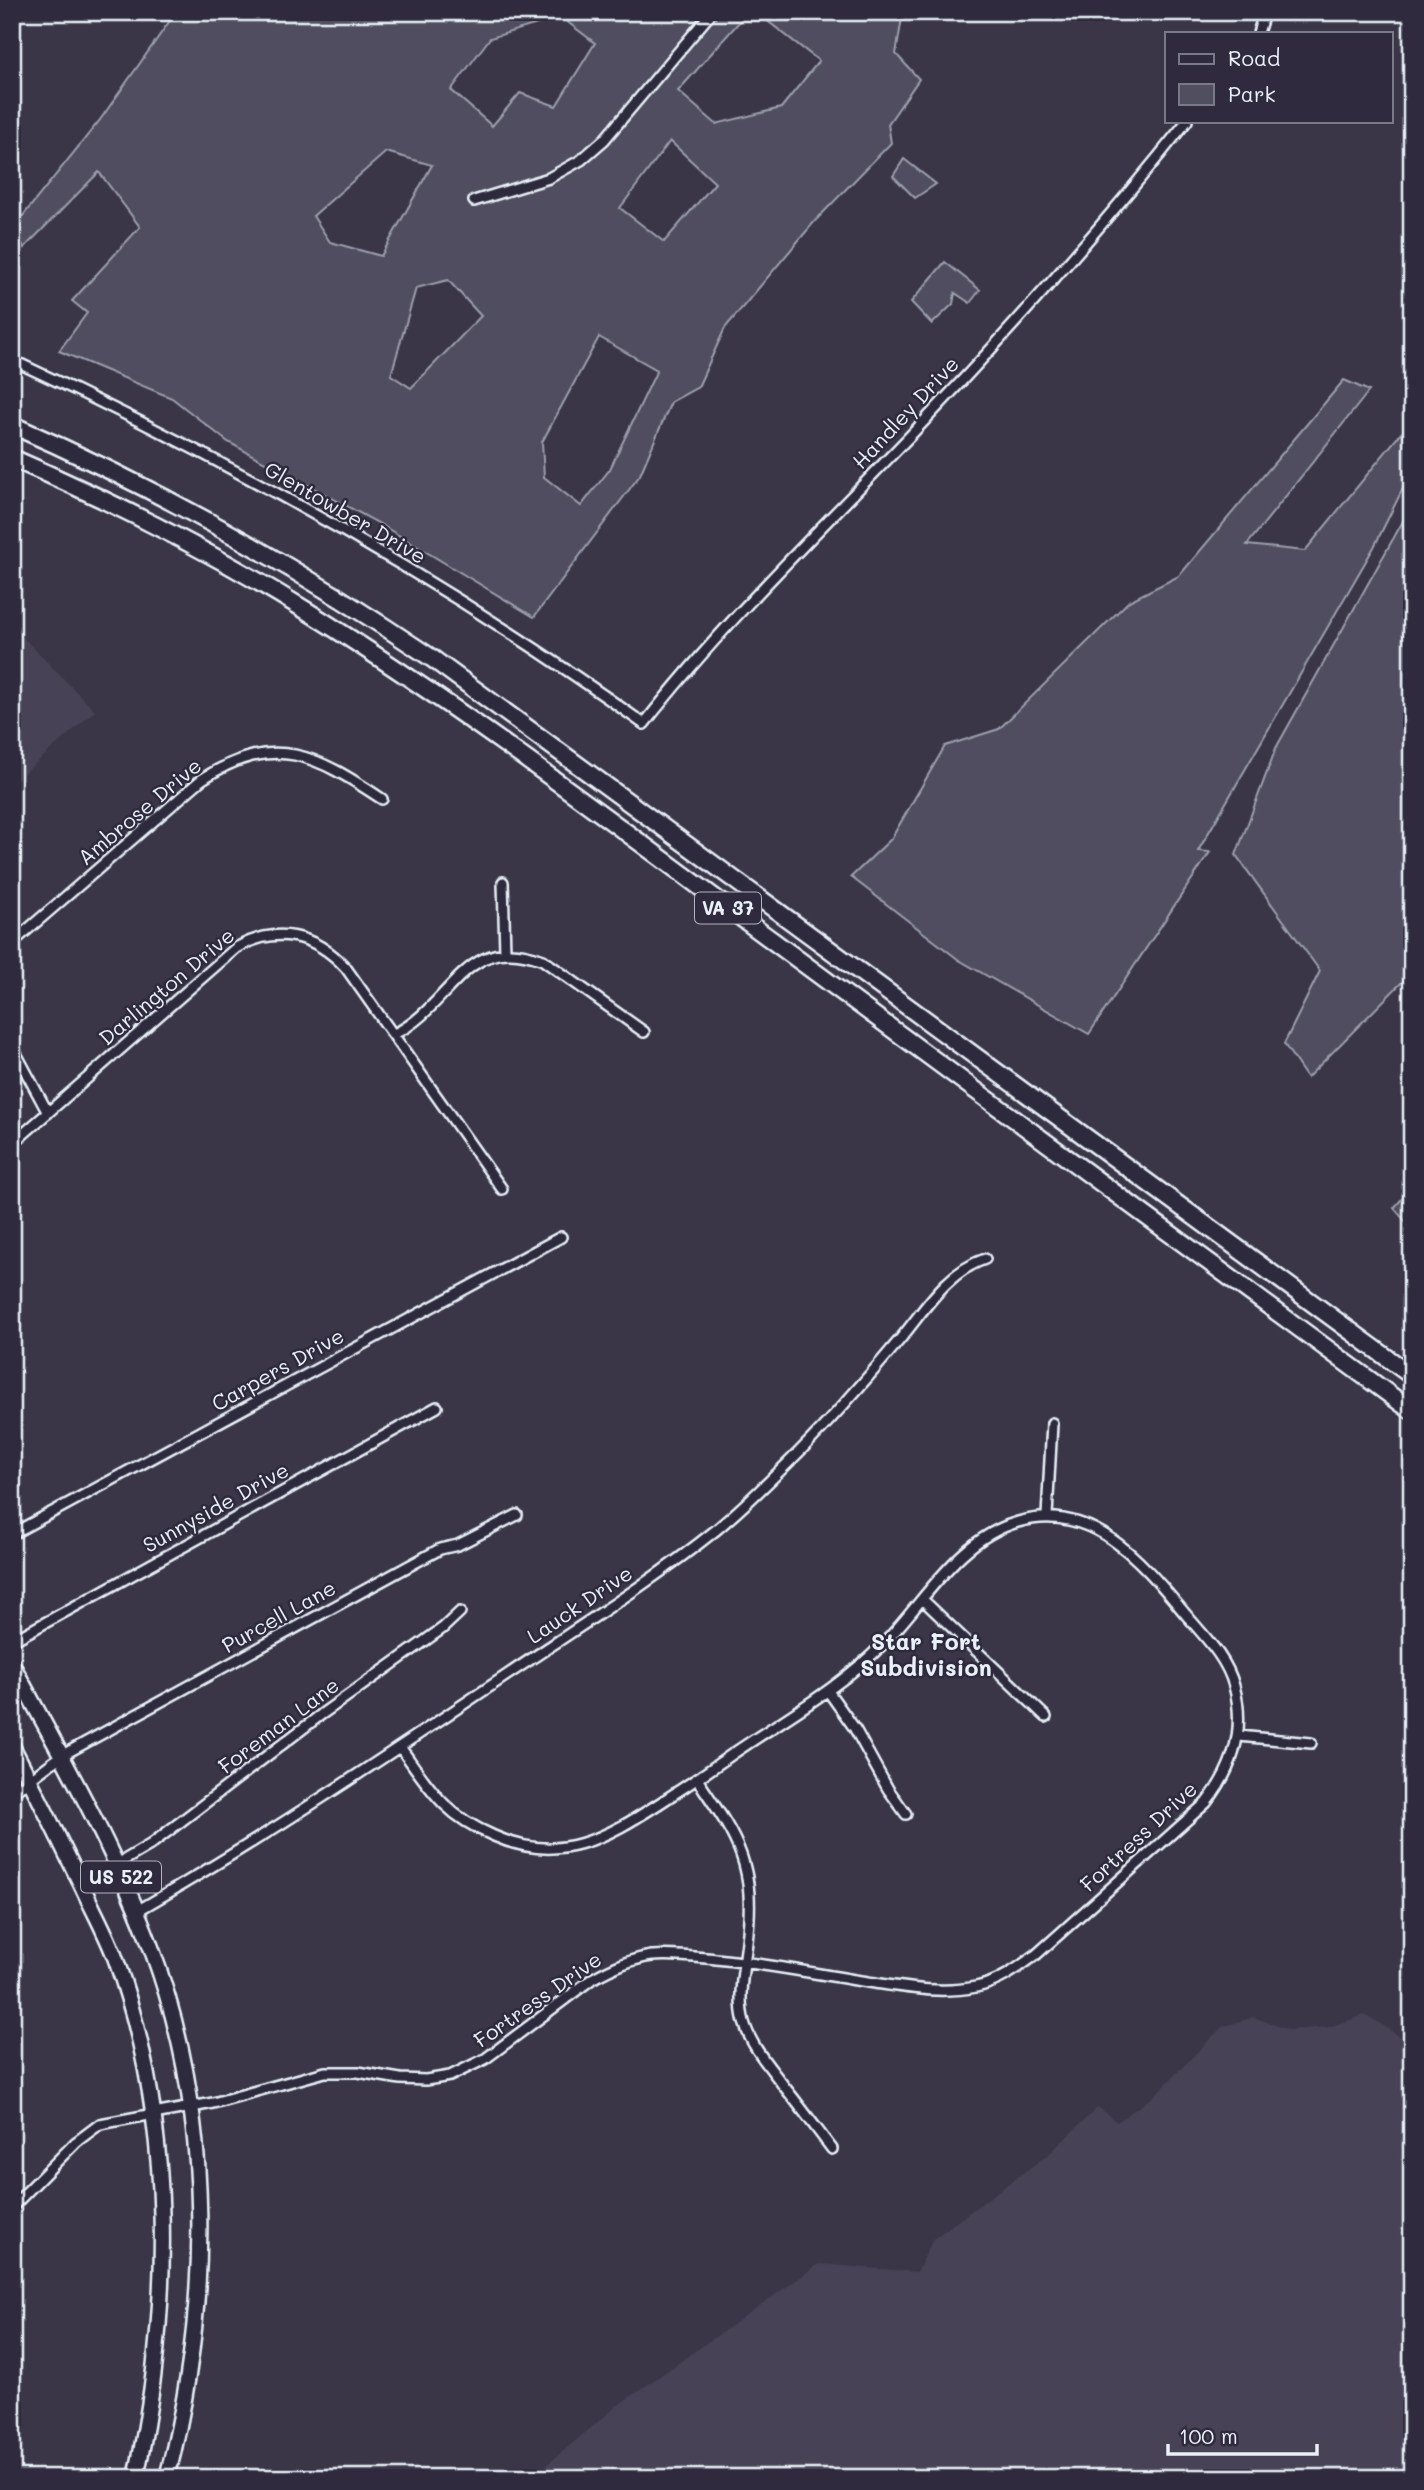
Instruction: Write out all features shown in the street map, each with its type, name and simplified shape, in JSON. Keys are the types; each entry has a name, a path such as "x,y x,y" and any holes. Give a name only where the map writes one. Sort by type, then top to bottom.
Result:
{"highway":[{"name":"VA 37","path":"12,425 92,462 215,526 321,587 433,659 1412,1376"},
{"name":"VA 37","path":"17,460 132,515 250,577 304,609 430,692 1412,1411"}],"main road":[{"name":"US 522","path":"12,1664 61,1756 137,1911 164,1984 184,2066 191,2106 199,2215 198,2304 187,2392 167,2478"},
{"name":"US 522","path":"12,1746 116,1960 138,2037 153,2114 161,2186 162,2274 155,2365 136,2478"}],"street":[{"path":"474,201 549,178 582,160 604,140 712,12"},
{"path":"1262,15 1272,12"},
{"name":"Handley Drive","path":"644,724 724,629 911,435 1048,285 1185,122"},
{"name":"Glentowber Drive","path":"12,360 159,430 304,507 485,617 644,724"},
{"name":"Ambrose Drive","path":"12,943 201,780 230,764 272,752 301,755 330,766 382,799"},
{"path":"503,882 505,952"},
{"name":"Darlington Drive","path":"12,1144 236,948 264,936 287,935 301,938 327,950 346,968 502,1189"},
{"path":"394,1034 415,1022 474,963 492,954 505,952 527,954 543,960 643,1032"},
{"path":"12,1046 48,1113"},
{"name":"Carpers Drive","path":"12,1534 561,1237"},
{"name":"Lauck Drive","path":"137,1911 241,1851 400,1747 614,1603 719,1527 801,1450 867,1377 947,1281 971,1264 985,1259"},
{"name":"Sunnyside Drive","path":"12,1641 113,1588 261,1502 437,1407"},
{"path":"1047,1516 1052,1423"},
{"name":"Purcell Lane","path":"12,1793 61,1756 440,1549 458,1545 517,1515"},
{"name":"Fortress Drive","path":"12,2207 76,2142 92,2129 111,2121 213,2103 325,2072 358,2072 400,2080 450,2077 485,2059 592,1979 621,1964 652,1956 745,1962 918,1990 978,1987 998,1980 1017,1970 1037,1954 1206,1803 1229,1767 1239,1736 1238,1706 1227,1667 1149,1570 1127,1548 1108,1536 1068,1520 1047,1516 1017,1522 989,1534 959,1558 881,1646 828,1691 607,1836 571,1846 538,1847 499,1838 461,1819 429,1788 400,1747"},
{"path":"922,1600 1046,1717"},
{"name":"Foreman Lane","path":"116,1865 150,1845 322,1714 443,1628 460,1612"},
{"path":"828,1691 855,1729 888,1789 906,1814"},
{"path":"1239,1736 1311,1743"},
{"path":"697,1779 721,1814 746,1863 751,1901 741,2008 745,2025 757,2050 832,2149"}],"shaded area":[{"path":"12,626 95,711 12,784"},
{"path":"1364,2015 1412,2045 1412,2478 531,2478 617,2406 819,2264 917,2272 933,2239 1049,2154 1098,2107 1117,2122 1153,2097 1222,2027 1253,2017 1289,2030 1329,2027"}],"green space":[{"path":"176,12 748,12 678,91 716,124 781,108 819,61 756,12 903,12 896,54 919,79 888,124 891,143 815,221 725,328 698,387 671,402 640,475 534,617 380,524 228,442 172,398 59,351 87,313 72,301 140,227 99,172 24,248 13,228 100,120","holes":["561,17 595,43 556,106 520,93 492,126 451,90 490,38","670,141 715,183 664,242 620,208","386,152 432,165 381,256 330,242 313,216","448,280 481,316 411,388 391,375 416,288","599,337 657,370 610,469 581,506 544,477 542,442"]},
{"path":"904,159 936,184 915,198 893,176"},
{"path":"945,262 980,290 970,303 955,293 953,304 932,324 911,302"},
{"path":"1344,380 1369,391 1247,545 1305,551 1401,433 1412,428 1412,470 1374,547 1198,851 1210,852 1089,1034 959,960 851,877 891,839 945,746 999,729 1129,601 1179,576"},
{"path":"1412,505 1412,972 1307,1078 1284,1044 1320,971 1236,855 1276,748"},
{"path":"1412,1187 1412,1229 1394,1208"}],"district":[{"name":"Star Fort Subdivision","path":"926,1655"}]}
